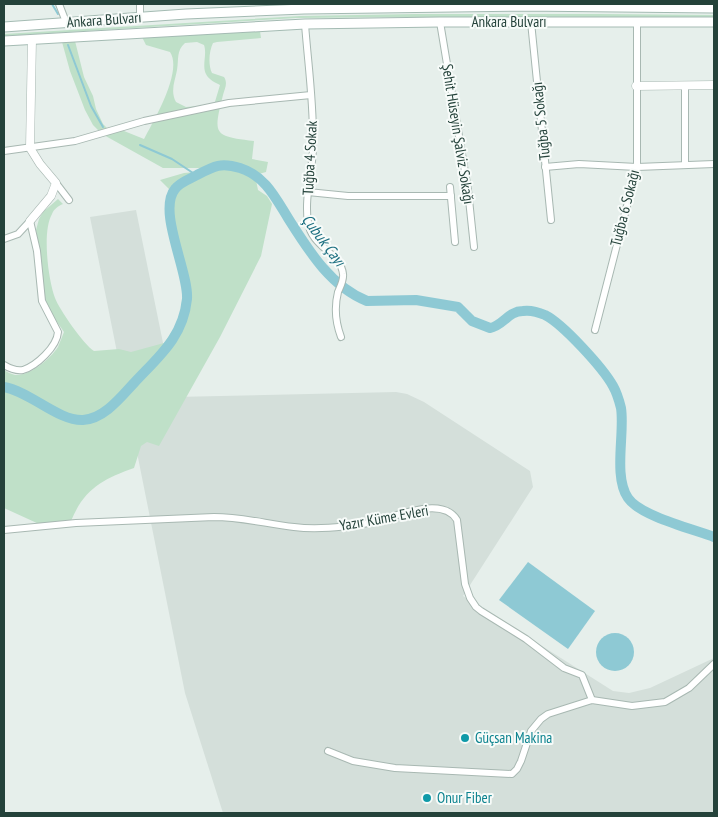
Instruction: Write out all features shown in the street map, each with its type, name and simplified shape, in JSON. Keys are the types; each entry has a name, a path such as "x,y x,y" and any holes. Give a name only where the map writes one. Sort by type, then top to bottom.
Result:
{"main road":[{"name":"Ankara Bulvarı","path":"4,26 140,18 248,8 305,6 622,5 714,8"},
{"name":"Ankara Bulvarı","path":"4,41 305,24 714,22"}],"street":[{"path":"59,4 66,22"},
{"path":"140,4 140,18"},
{"name":"Şehit Hüseyin Şalviz Sokağı","path":"440,22 468,190 474,247"},
{"name":"Tuğba 5 Sokağı","path":"531,22 551,220"},
{"name":"Tuğba 6 Sokağı","path":"595,330 636,167 637,22"},
{"name":"Tuğba 4 Sokak","path":"305,24 311,95 313,156 308,192 307,218 310,232 315,240 339,263 343,274 335,319 341,337"},
{"path":"32,39 30,148 40,164 69,200"},
{"path":"636,86 714,85"},
{"path":"685,86 685,164"},
{"path":"4,151 75,141 144,121 229,103 311,95"},
{"path":"545,167 593,164 636,167 714,164"},
{"path":"4,239 18,234 30,222 51,196 56,183"},
{"path":"450,187 456,242"},
{"path":"308,192 348,196 451,196"},
{"path":"4,365 18,370 28,367 53,346 58,336 56,327 46,313 42,301 36,243 30,222"},
{"name":"Yazır Küme Evleri","path":"4,530 76,523 214,517 235,517 310,528 364,524 397,515 436,508 446,510 457,520 465,584 476,607 491,619 526,639 564,668 582,675 592,700"},
{"path":"328,751 353,761 387,767 512,774 521,761 532,732 541,719 548,714 592,700 632,706 665,702 689,688 714,664"}],"shaded area":[{"path":"136,210 174,397 396,392 407,394 424,402 530,471 533,487 463,596 613,691 629,693 650,688 714,658 714,813 223,813 185,693 90,217"}],"green space":[{"path":"415,14 714,15 714,18 296,18 4,36 4,34 300,16"},
{"path":"260,31 261,38 213,43 210,62 212,73 224,77 226,81 218,118 219,131 230,137 254,141 252,159 268,162 266,172 255,175 258,190 267,196 272,204 261,256 220,337 159,446 147,442 141,446 134,468 113,476 88,493 71,521 39,524 4,508 4,370 15,375 21,375 33,370 54,352 64,332 46,306 42,263 36,230 39,219 43,212 58,199 63,204 53,212 47,232 47,255 52,290 61,310 78,334 94,351 119,349 131,352 164,343 179,322 184,287 168,218 169,189 160,180 184,173 216,170 204,168 163,168 102,134 93,125 70,71 62,42 75,41 84,77 103,124 108,129 124,131 144,139 166,95 173,71 173,60 170,52 146,45 142,37","holes":["197,42 204,45 205,71 212,81 220,85 214,105 186,107 176,102 173,94 179,52 185,43"]}],"water":[{"path":"528,562 595,611 568,649 499,600"},
{"path":"615,633 629,638 634,652 629,666 615,671 601,666 596,652 601,638"}],"waterway":[{"path":"52,4 58,14"},
{"path":"68,45 91,106 103,127"},
{"path":"140,145 172,159 196,175"},
{"name":"Çubuk Çayı","path":"4,387 24,394 54,411 74,419 91,419 105,412 118,401 168,346 175,336 185,313 186,287 171,226 170,199 175,189 182,183 213,167 233,166 249,172 263,182 274,195 312,255 331,277 367,301 416,300 458,307 472,321 490,328 495,327 513,313 518,312 537,312 553,320 592,358 616,391 622,418 621,478 628,498 634,505 655,516 714,537"}],"place":[{"name":"Güçsan Makina","path":"465,738"},
{"name":"Onur Fiber","path":"427,798"}]}
